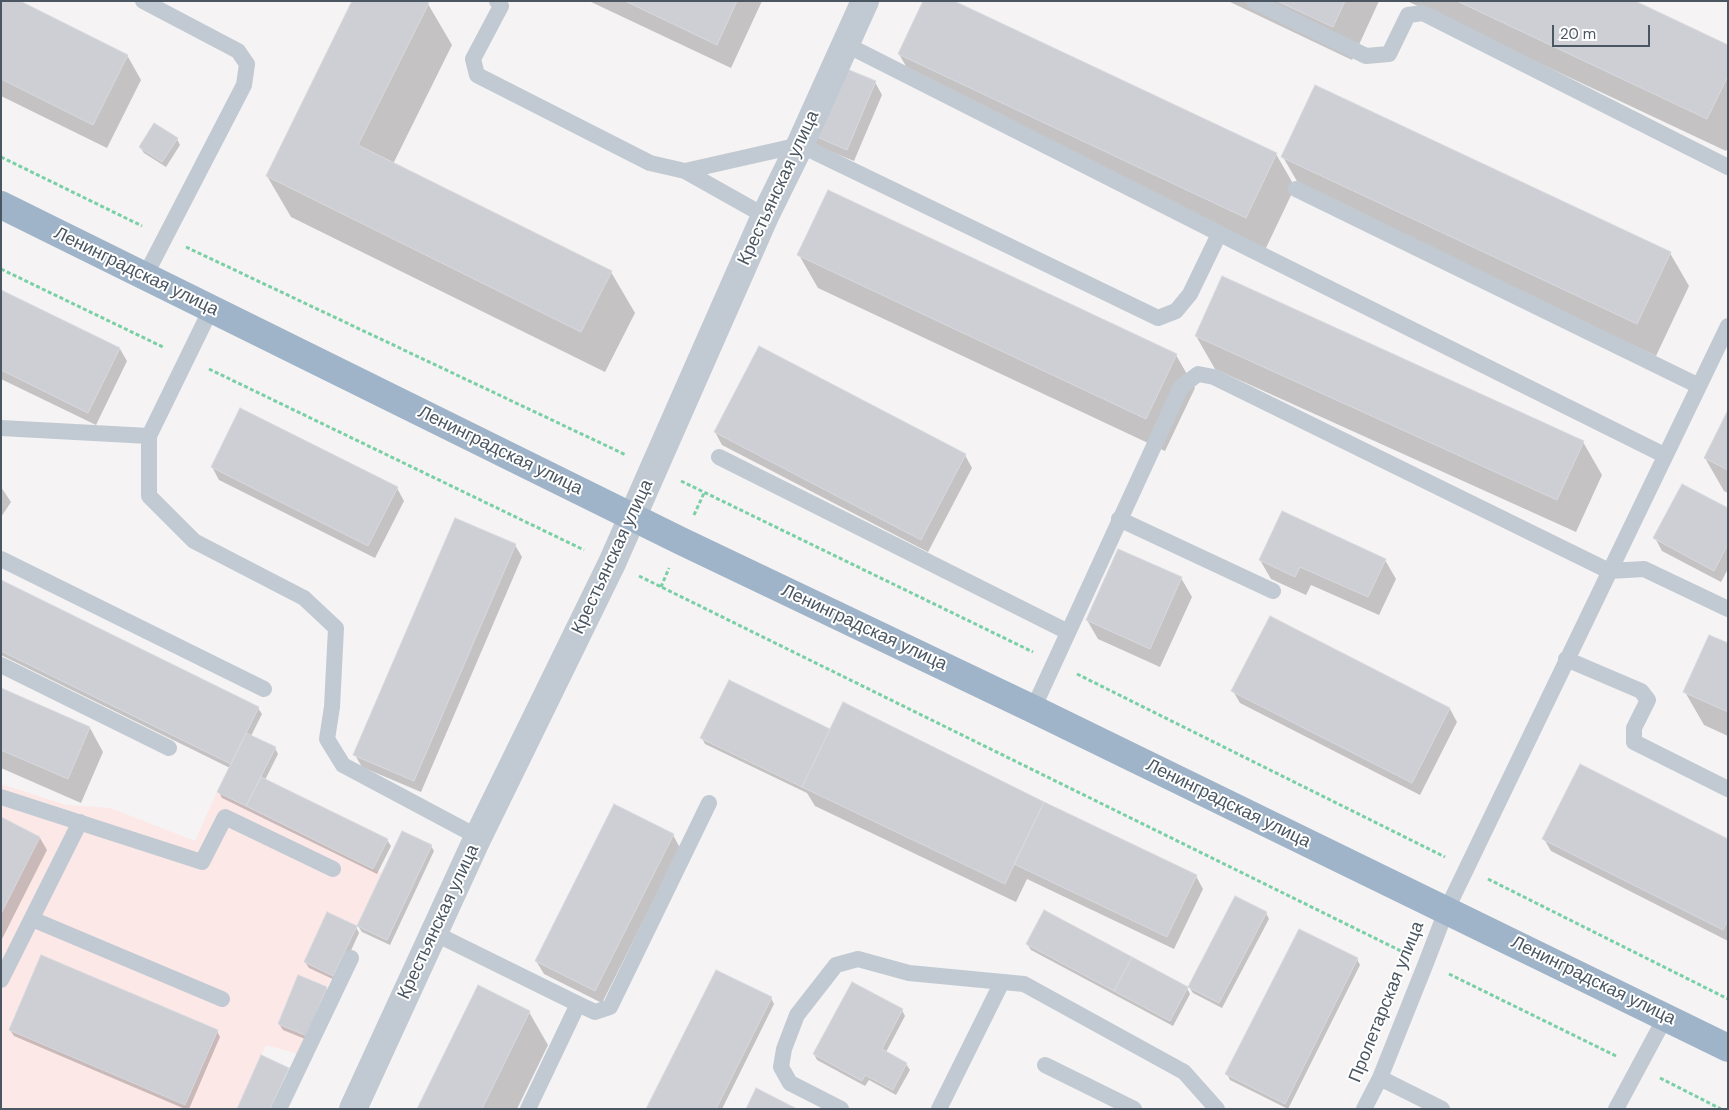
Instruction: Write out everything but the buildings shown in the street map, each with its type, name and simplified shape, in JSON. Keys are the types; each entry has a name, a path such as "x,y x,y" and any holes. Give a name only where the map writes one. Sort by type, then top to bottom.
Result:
{"highway":[{"name":"Ленинградская улица","path":"1,205 681,541 1033,709 1666,1016 1728,1048"}],"street":[{"name":"Крестьянская улица","path":"353,1109 478,837 612,563 765,216 800,145 865,1"}],"lane":[{"path":"143,1 238,50 247,64 244,86 145,276"},
{"path":"498,1 501,6 473,59 477,75 650,163 685,171 765,216"},
{"path":"1254,1 1366,56 1388,54 1408,15 1423,13 1728,167"},
{"path":"845,44 1219,234 1664,456"},
{"path":"685,171 800,145 1158,318 1176,310 1190,294 1219,234"},
{"path":"1296,189 1700,386"},
{"path":"210,308 149,436 149,496 194,541 304,598 336,628 332,708 327,739 343,765 478,837"},
{"name":"Пролетарская улица","path":"1364,1109 1380,1078 1446,910 1664,456 1700,386 1721,360 1728,326"},
{"path":"1033,709 1119,518 1181,387 1198,374 1214,377 1609,571 1644,569 1728,609"},
{"path":"1,428 149,436"},
{"path":"719,457 1068,632"},
{"path":"1119,518 1273,591"},
{"path":"1,559 264,689"},
{"path":"1566,659 1642,691 1648,700 1634,728 1634,742 1728,789"},
{"path":"1,666 169,748"},
{"path":"1,797 202,862 225,817 333,869"},
{"path":"434,933 595,1012 610,1007 709,803"},
{"path":"1,980 80,822"},
{"path":"32,919 222,999"},
{"path":"279,1109 351,958"},
{"path":"841,1109 790,1083 781,1067 784,1049 797,1015 836,965 858,959 909,973 1024,984 1184,1072 1217,1109"},
{"path":"939,1109 1002,982"},
{"path":"528,1109 578,1004"},
{"path":"1616,1109 1666,1016"},
{"path":"1045,1064 1134,1109"},
{"path":"1380,1078 1442,1109"}],"path":[{"path":"1,157 165,237 654,468 1054,662 1728,999"},
{"path":"1,269 612,563 1721,1109"}],"shaded area":[{"path":"1,784 66,805 110,808 195,841 217,792 382,873 357,926 327,912 304,962 333,976 327,987 298,976 278,1024 307,1036 299,1054 266,1045 237,1109 1,1109"}]}
